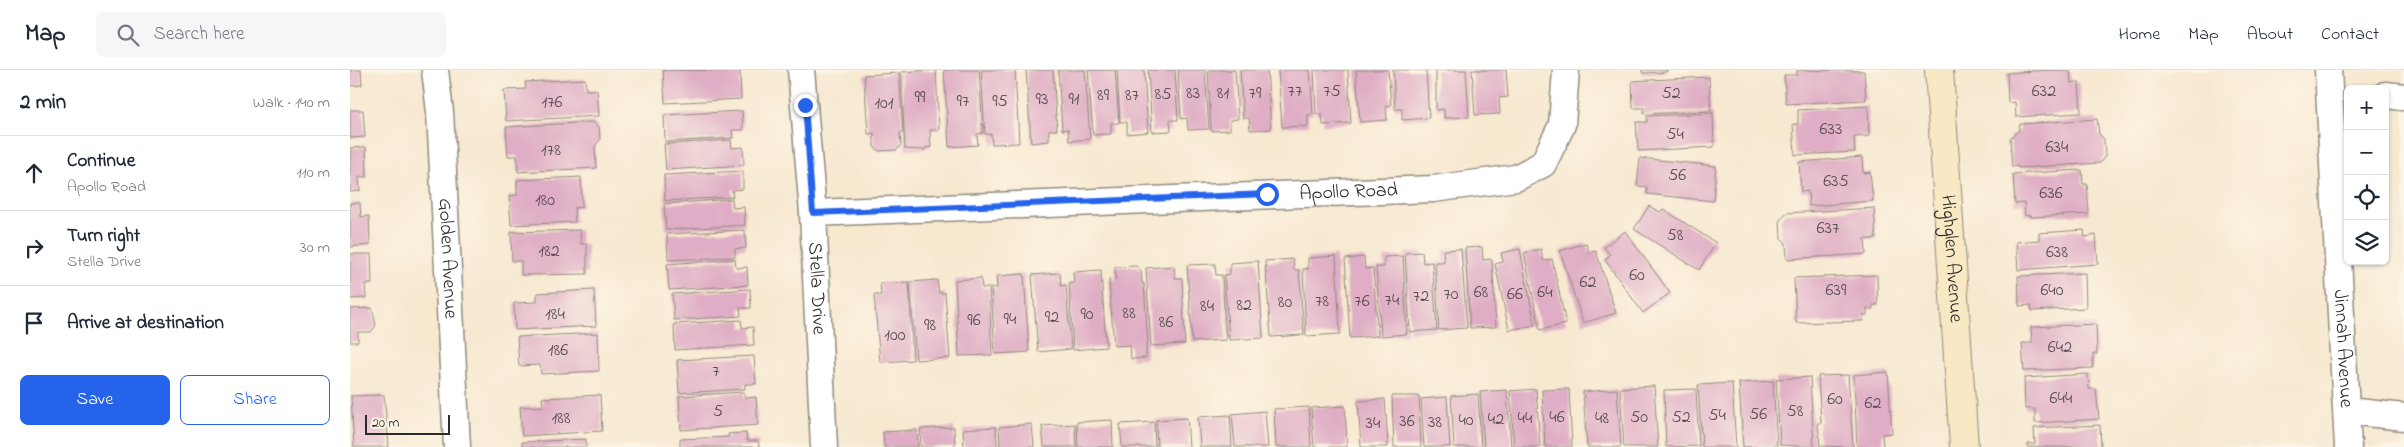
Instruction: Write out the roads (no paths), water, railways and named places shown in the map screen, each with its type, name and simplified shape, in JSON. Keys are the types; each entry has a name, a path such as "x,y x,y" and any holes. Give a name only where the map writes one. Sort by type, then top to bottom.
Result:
{"street":[{"name":"Golden Avenue","path":"435,70 440,112 457,447"},
{"name":"Stella Drive","path":"802,70 813,213 824,447"},
{"name":"Apollo Road","path":"813,213 1433,190 1516,178 1542,164 1562,125 1566,70"},
{"name":"Highglen Avenue","path":"1939,70 1964,447"},
{"name":"Jinnah Avenue","path":"2335,83 2348,447"},
{"path":"2389,95 2404,97"},
{"path":"2348,410 2404,417"}]}
